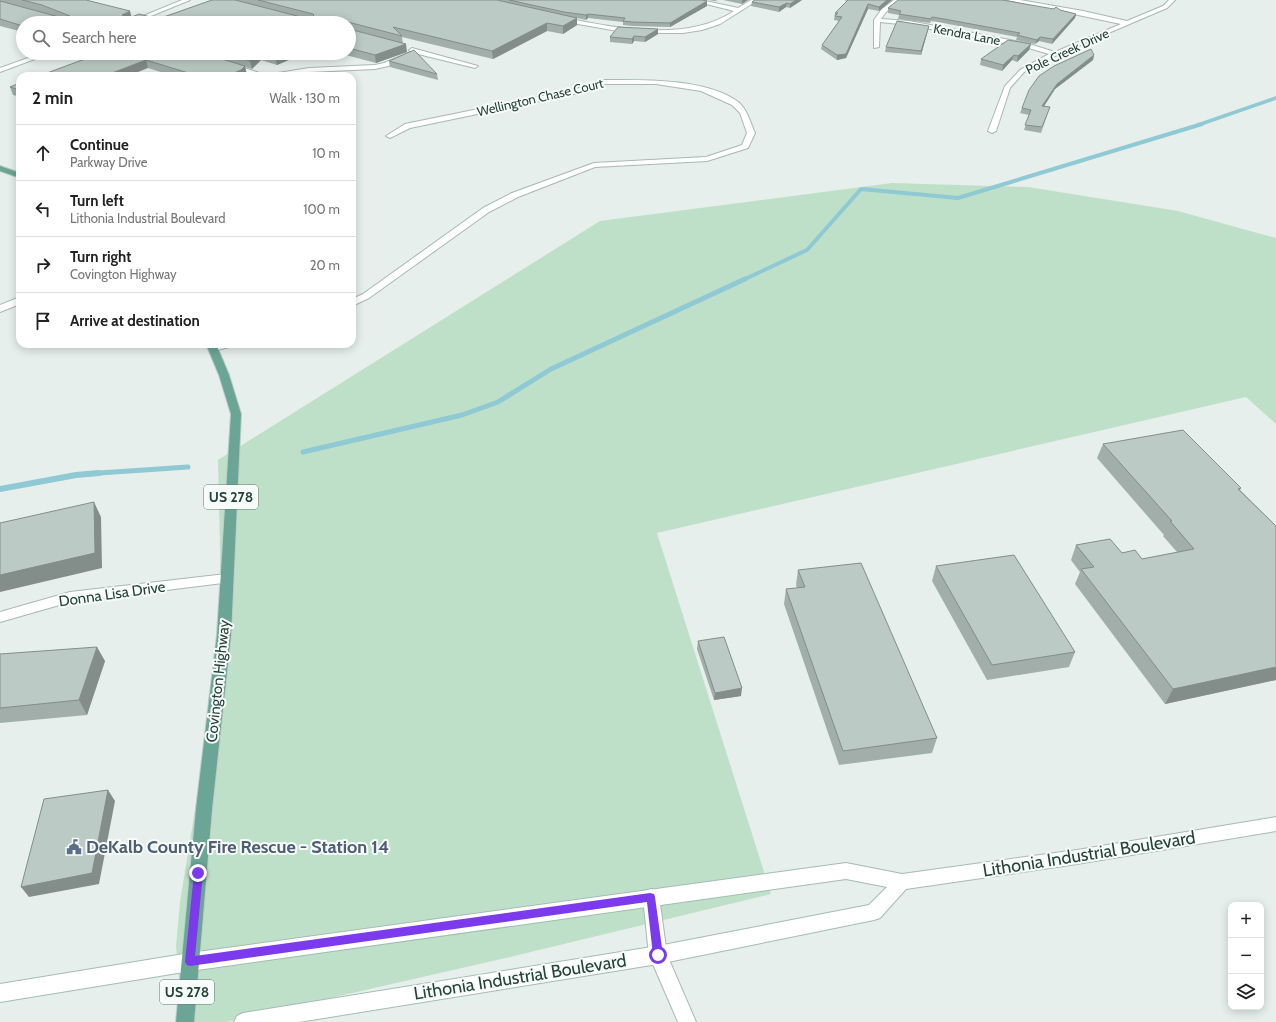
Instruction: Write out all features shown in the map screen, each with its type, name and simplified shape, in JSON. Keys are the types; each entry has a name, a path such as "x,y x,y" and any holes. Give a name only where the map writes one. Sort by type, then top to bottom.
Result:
{"main road":[{"path":"0,168 16,174"},
{"name":"Covington Highway","path":"185,1022 205,801 224,634 236,414 224,375 213,348"}],"street":[{"path":"147,16 187,0"},
{"path":"693,0 739,10"},
{"path":"556,18 632,30 686,31 718,23 755,0"},
{"path":"876,47 877,20 881,12 898,0"},
{"path":"1010,0 1083,13 1127,24"},
{"name":"Pole Creek Drive","path":"992,131 1007,87 1022,72 1055,54 1165,7 1172,0"},
{"name":"Kendra Lane","path":"877,20 909,22 1026,45 1055,54"},
{"path":"405,48 475,66"},
{"path":"295,72 375,67 386,65 419,51"},
{"path":"0,70 28,60"},
{"path":"225,64 250,72"},
{"name":"Wellington Chase Court","path":"356,301 366,296 486,210 515,195 594,165 707,159 745,146 751,133 743,113 735,103 708,91 673,84 604,82 578,91 408,126 390,136"},
{"path":"0,309 16,302"},
{"name":"Donna Lisa Drive","path":"0,617 70,597 226,579"},
{"name":"Lithonia Industrial Boulevard","path":"0,992 190,962 846,871 902,882 1077,857 1276,824"},
{"name":"Lithonia Industrial Boulevard","path":"243,1022 658,955 874,912 902,882"},
{"path":"650,897 658,955 687,1022"}],"green space":[{"path":"892,183 1028,187 1178,211 1276,238 1276,424 1246,397 657,533 771,894 514,956 226,1022 183,1022 176,946 180,902 222,643 218,460 600,221"}],"building":[{"path":"22,0 86,0 130,11 122,15 123,16 70,16 42,5"},
{"path":"212,0 235,0 297,16 167,16"},
{"path":"258,0 497,0 577,18 563,26 547,23 492,51 393,27 402,36 356,24 356,16 313,16 313,14"},
{"path":"509,0 707,1 670,23 623,21 625,18 564,12"},
{"path":"754,0 796,0 790,4 787,3 779,7 752,2"},
{"path":"848,0 887,0 879,7 868,4 846,54 837,55 822,45 842,17 835,16 838,13 835,13"},
{"path":"898,0 1002,0 1054,9 1056,7 1060,10 1076,14 1053,39 1040,37 1037,40 1017,35 1020,33 932,17 931,19 899,14 901,11 888,8"},
{"path":"0,1 55,16 16,16 16,24 0,19"},
{"path":"139,14 147,16 134,16"},
{"path":"897,21 929,26 921,51 886,47"},
{"path":"618,27 658,29 645,37 634,36 632,39 610,37"},
{"path":"356,31 406,44 375,55 356,50"},
{"path":"1008,40 1031,44 1018,56 1014,55 1003,65 981,59"},
{"path":"1091,49 1094,55 1057,84 1042,106 1050,107 1042,127 1025,125 1031,110 1022,108 1029,90 1039,76 1054,66"},
{"path":"414,50 437,74 389,61"},
{"path":"82,60 146,60 114,72 50,72"},
{"path":"146,60 225,60 245,66 236,72 185,72"},
{"path":"16,85 16,89 10,87"},
{"path":"1183,430 1241,488 1238,489 1276,526 1276,667 1173,689 1081,569 1094,567 1076,545 1110,539 1122,553 1135,550 1142,559 1194,549 1170,521 1172,521 1103,444"},
{"path":"94,502 95,553 0,575 0,523"},
{"path":"1014,555 1075,652 992,665 936,566"},
{"path":"861,563 937,738 843,751 786,589 805,587 798,570"},
{"path":"724,637 742,688 715,693 698,641"},
{"path":"97,647 79,700 0,708 0,654"},
{"name":"DeKalb County Fire Rescue - Station 14","path":"108,790 92,873 21,887 44,799"}],"waterway":[{"path":"1198,125 1276,98"},
{"path":"743,280 807,250 861,189 958,198 1202,124"},
{"path":"303,452 462,415 498,402 551,369 745,279"},
{"path":"96,473 188,467"},
{"path":"0,489 76,475 96,473"},
{"path":"85,474 96,473"}],"place":[{"name":"DeKalb County Fire Rescue - Station 14","path":"74,847"}],"route":[{"path":"198,873 190,962 650,897 658,955"}]}
